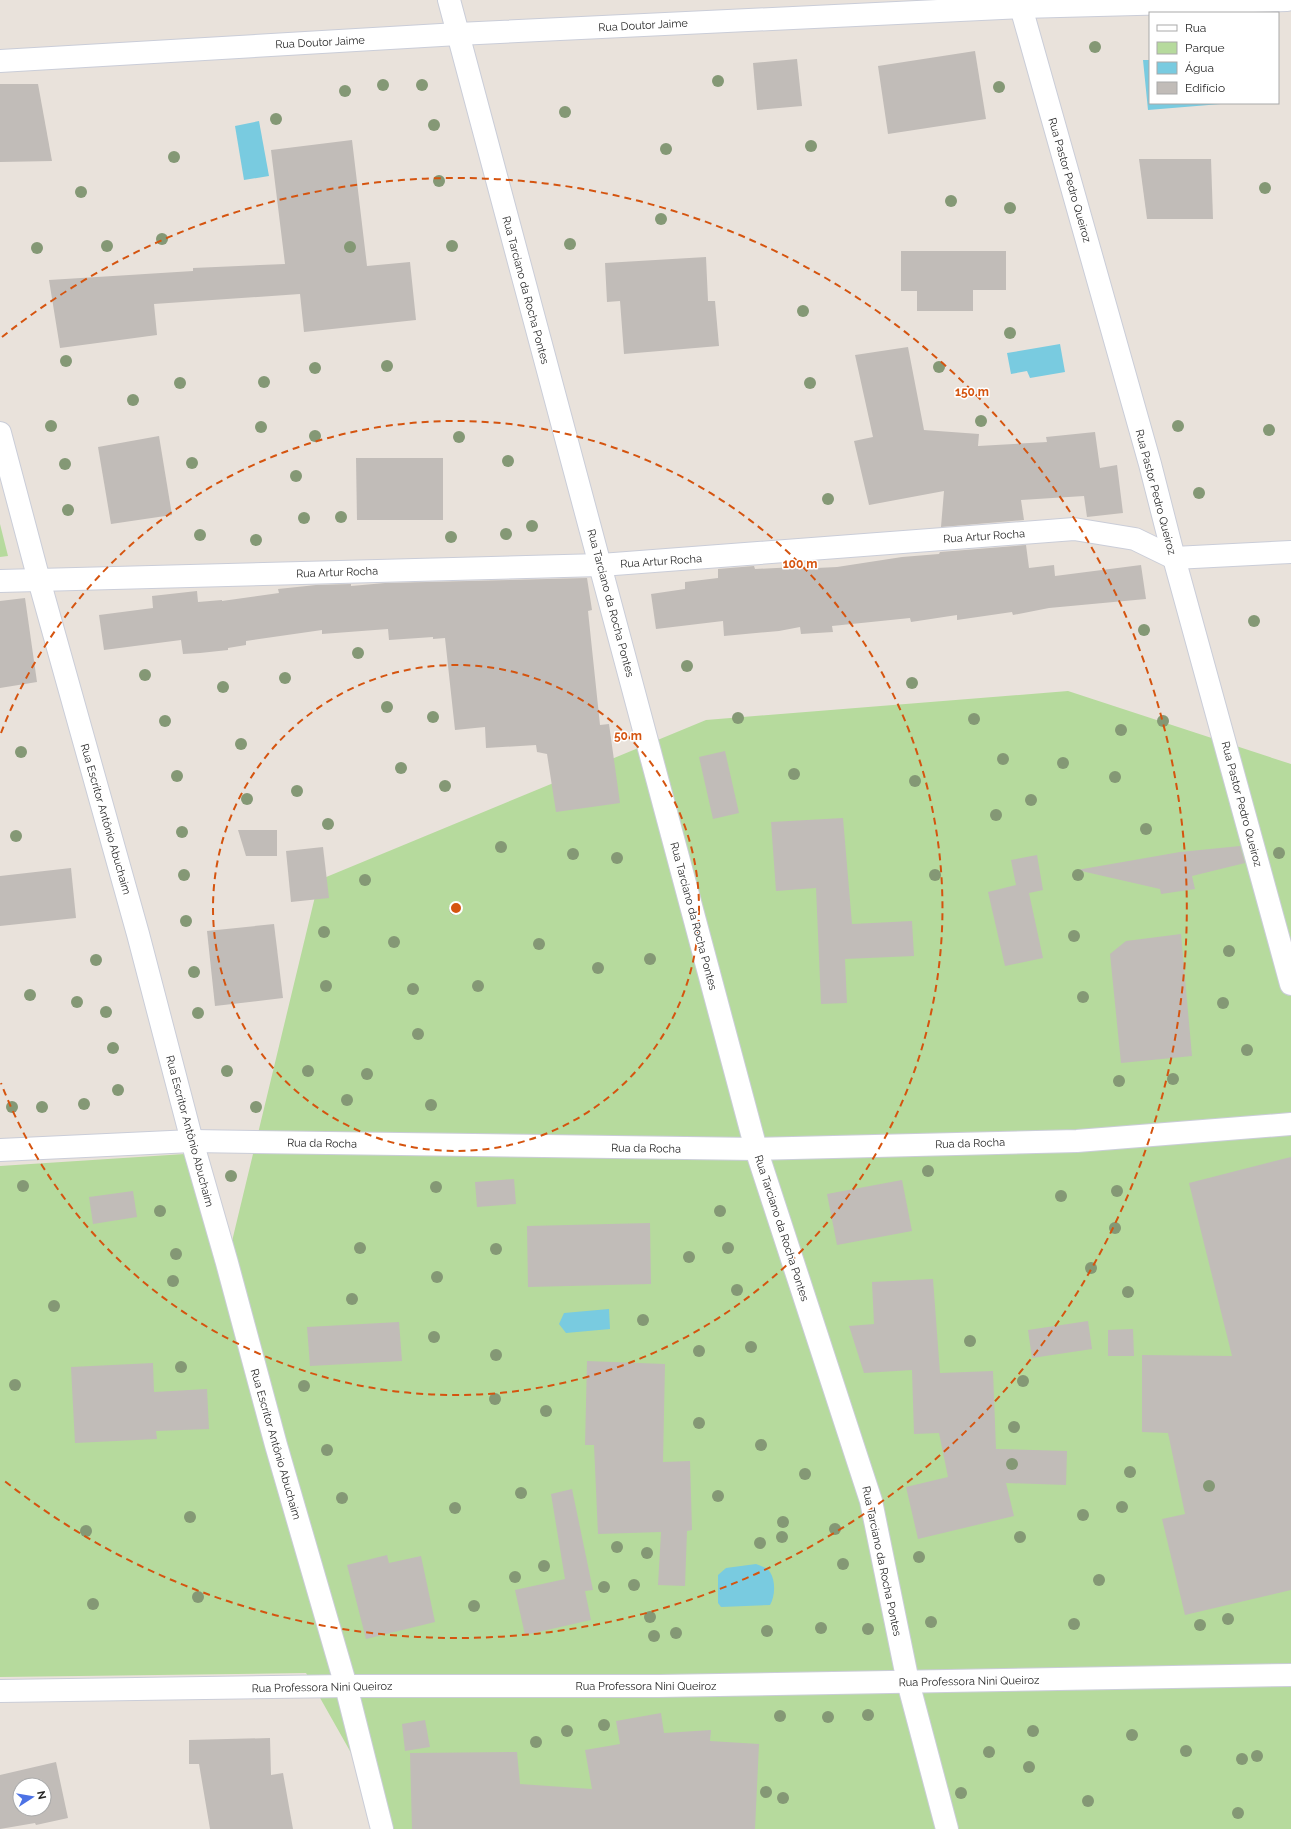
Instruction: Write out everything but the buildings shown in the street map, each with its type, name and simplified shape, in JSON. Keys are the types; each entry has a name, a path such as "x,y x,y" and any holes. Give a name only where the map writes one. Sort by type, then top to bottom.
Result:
{"street":[{"name":"Rua Tarciano da Rocha Pontes","path":"449,0 756,1149 870,1501 908,1682 947,1829"},
{"name":"Rua Doutor Jaime","path":"0,61 1020,3 1287,0"},
{"name":"Rua Pastor Pedro Queiroz","path":"1020,3 1150,464 1174,558 1291,984"},
{"name":"Rua Escritor Antônio Abuchaim","path":"0,433 39,580 138,934 192,1141 227,1263 276,1445 346,1686 382,1829"},
{"name":"Rua Artur Rocha","path":"0,581 601,565 1074,529 1135,539 1174,558 1291,552"},
{"name":"Rua da Rocha","path":"0,1150 192,1141 756,1149 1077,1141 1291,1124"},
{"name":"Rua Professora Nini Queiroz","path":"0,1691 346,1686 659,1686 1291,1675"}],"green space":[{"path":"0,524 8,556 0,557"},
{"path":"1068,691 1291,764 1291,1829 394,1829 306,1673 0,1677 0,1166 185,1154 227,1262 319,880 706,720"}],"water":[{"path":"1143,60 1149,60 1149,104 1221,104 1148,110"},
{"path":"259,121 269,176 244,180 235,126"},
{"path":"1060,344 1065,372 1030,378 1027,371 1011,374 1007,353"},
{"path":"609,1309 610,1329 566,1333 559,1324 564,1313"},
{"path":"756,1564 768,1569 772,1576 774,1589 773,1598 770,1605 721,1607 718,1603 718,1575 726,1568"}]}
